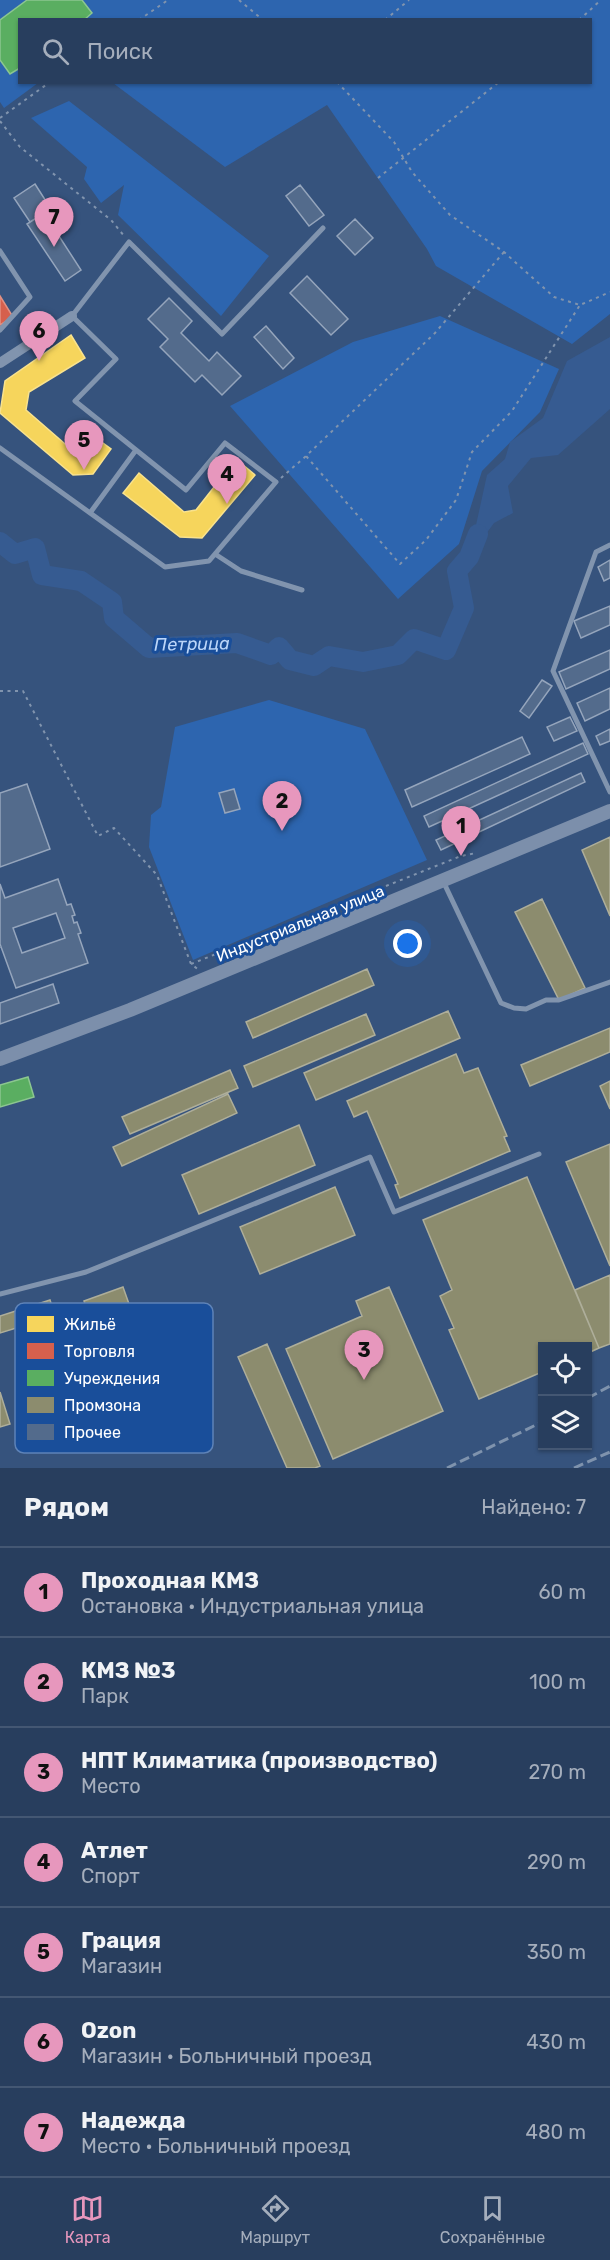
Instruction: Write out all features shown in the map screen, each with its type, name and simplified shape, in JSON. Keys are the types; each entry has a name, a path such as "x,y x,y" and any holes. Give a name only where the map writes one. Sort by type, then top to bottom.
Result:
{"main road":[{"name":"Индустриальная улица","path":"0,1059 130,1011 610,811"}],"street":[{"path":"0,363 72,316"}],"lane":[{"path":"0,448 165,567 209,561 276,482 225,442 186,490 75,401 116,359 72,316 129,242 222,334 323,228"},
{"path":"0,252 30,297 0,330"},
{"path":"90,513 136,450"},
{"path":"610,545 596,552 553,670 610,792"},
{"path":"215,554 241,571 302,590"},
{"path":"443,881 501,1003 514,1008 526,1009 546,1000 559,1000 610,982"},
{"path":"0,1294 86,1272 370,1157 394,1212 539,1154"}],"path":[{"path":"142,18 168,0"},
{"path":"239,0 261,18"},
{"path":"387,18 409,0"},
{"path":"581,18 601,0"},
{"path":"47,84 0,120 20,147 111,220 129,242"},
{"path":"339,84 394,142 412,172 450,215 504,252 554,297 580,305"},
{"path":"378,178 496,84"},
{"path":"276,482 435,333 504,252"},
{"path":"306,456 400,564 426,540 456,500 472,452 512,411 580,305 610,292"},
{"path":"0,691 23,691 98,836 114,828 157,875 191,964 201,971"},
{"path":"191,964 461,856 481,852"}],"shaded area":[{"path":"0,0 610,0 610,314 572,344 436,266 427,249 327,105 225,167 114,84 592,84 592,18 18,18 18,84 37,84 4,108 0,102"},
{"path":"69,101 269,256 221,316 118,215 124,185 101,203 84,179 87,167 31,118"},
{"path":"440,316 559,369 540,412 482,471 459,544 398,599 230,406 353,342"},
{"path":"610,337 610,409 558,455 531,458 508,486 513,513 494,523 469,557 487,475 505,459 510,442 543,418 567,361"},
{"path":"269,700 365,729 427,860 193,960 149,847 151,815 161,807 175,727"}],"building: Жильё":[{"path":"71,335 85,358 29,392 26,410 72,450 87,448 96,438 111,449 93,474 73,475 0,413 5,381"},
{"path":"236,459 255,475 202,538 180,537 123,493 139,473 184,512 196,510"}],"building: Торговля":[{"path":"0,296 13,317 0,325"}],"building: Учреждения":[{"path":"27,0 82,0 92,13 86,18 18,18 18,69 10,74 0,60 0,20"},
{"path":"28,1077 34,1097 0,1107 0,1085"}],"building: Промзона":[{"path":"610,837 610,916 582,850"},
{"path":"542,899 585,988 559,1000 515,912"},
{"path":"367,969 374,985 253,1038 246,1022"},
{"path":"448,1011 460,1038 316,1100 304,1073"},
{"path":"366,1014 375,1035 253,1087 244,1066"},
{"path":"610,1028 610,1052 530,1086 521,1065"},
{"path":"456,1054 464,1073 478,1068 507,1136 504,1137 510,1151 400,1198 395,1185 398,1184 367,1111 354,1117 347,1101"},
{"path":"230,1070 238,1088 130,1134 122,1117"},
{"path":"610,1081 610,1109 600,1086"},
{"path":"228,1094 237,1113 122,1166 113,1147"},
{"path":"299,1125 315,1165 199,1214 182,1175"},
{"path":"610,1144 610,1266 566,1162"},
{"path":"527,1177 599,1348 592,1351 592,1342 538,1342 538,1374 479,1399 449,1330 454,1328 440,1296 452,1290 423,1220"},
{"path":"335,1187 355,1235 260,1274 240,1227"},
{"path":"610,1275 610,1344 599,1348 575,1290"},
{"path":"123,1287 129,1303 85,1303 84,1301"},
{"path":"389,1287 443,1411 333,1459 286,1349 362,1316 356,1301"},
{"path":"15,1311 15,1328 0,1333 0,1316"},
{"path":"267,1344 320,1466 287,1468 238,1357"},
{"path":"0,1392 10,1424 0,1427"}],"building: Прочее":[{"path":"35,184 51,209 30,222 14,198"},
{"path":"300,185 324,215 309,226 286,196"},
{"path":"44,213 81,270 65,281 27,224"},
{"path":"355,219 373,238 355,255 337,236"},
{"path":"307,276 348,319 331,335 290,293"},
{"path":"169,298 192,321 181,333 209,361 217,352 241,376 222,395 202,375 195,382 160,347 168,339 148,319"},
{"path":"266,326 294,358 283,369 254,337"},
{"path":"610,560 610,578 604,581 598,567"},
{"path":"610,606 610,625 581,638 574,621"},
{"path":"610,650 610,669 566,689 559,672"},
{"path":"542,680 552,686 529,718 520,711"},
{"path":"610,688 610,709 585,721 577,703"},
{"path":"570,717 577,731 554,741 547,727"},
{"path":"610,729 610,741 600,745 596,736"},
{"path":"522,737 530,754 412,807 405,790"},
{"path":"583,743 588,754 429,827 424,816"},
{"path":"581,773 585,782 441,850 436,840"},
{"path":"27,784 50,849 0,867 0,793"},
{"path":"234,789 240,809 225,813 219,793"},
{"path":"58,879 67,905 71,904 75,915 72,916 81,933 78,934 88,963 16,988 0,944 0,884 5,898","holes":["56,913 65,938 22,953 13,928"]},
{"path":"53,984 59,1003 0,1024 0,1003"}],"waterway":[{"name":"Петрица","path":"0,542 15,554 35,548 42,575 81,581 112,602 114,618 149,648 237,643 271,655 279,647 290,660 314,666 329,656 363,662 398,655 414,639 446,650 464,608 457,571 469,557 478,534"}],"railway":[{"path":"592,1396 610,1386"},
{"path":"447,1468 538,1424"},
{"path":"574,1468 610,1452"}],"place":[{"name":"Надежда","path":"54,247"},
{"name":"Ozon","path":"39,361"},
{"name":"Грация","path":"84,470"},
{"name":"Атлет","path":"227,504"},
{"name":"КМЗ №3","path":"282,831"},
{"name":"Проходная КМЗ","path":"461,856"},
{"name":"НПТ Климатика (производство)","path":"364,1380"}]}
